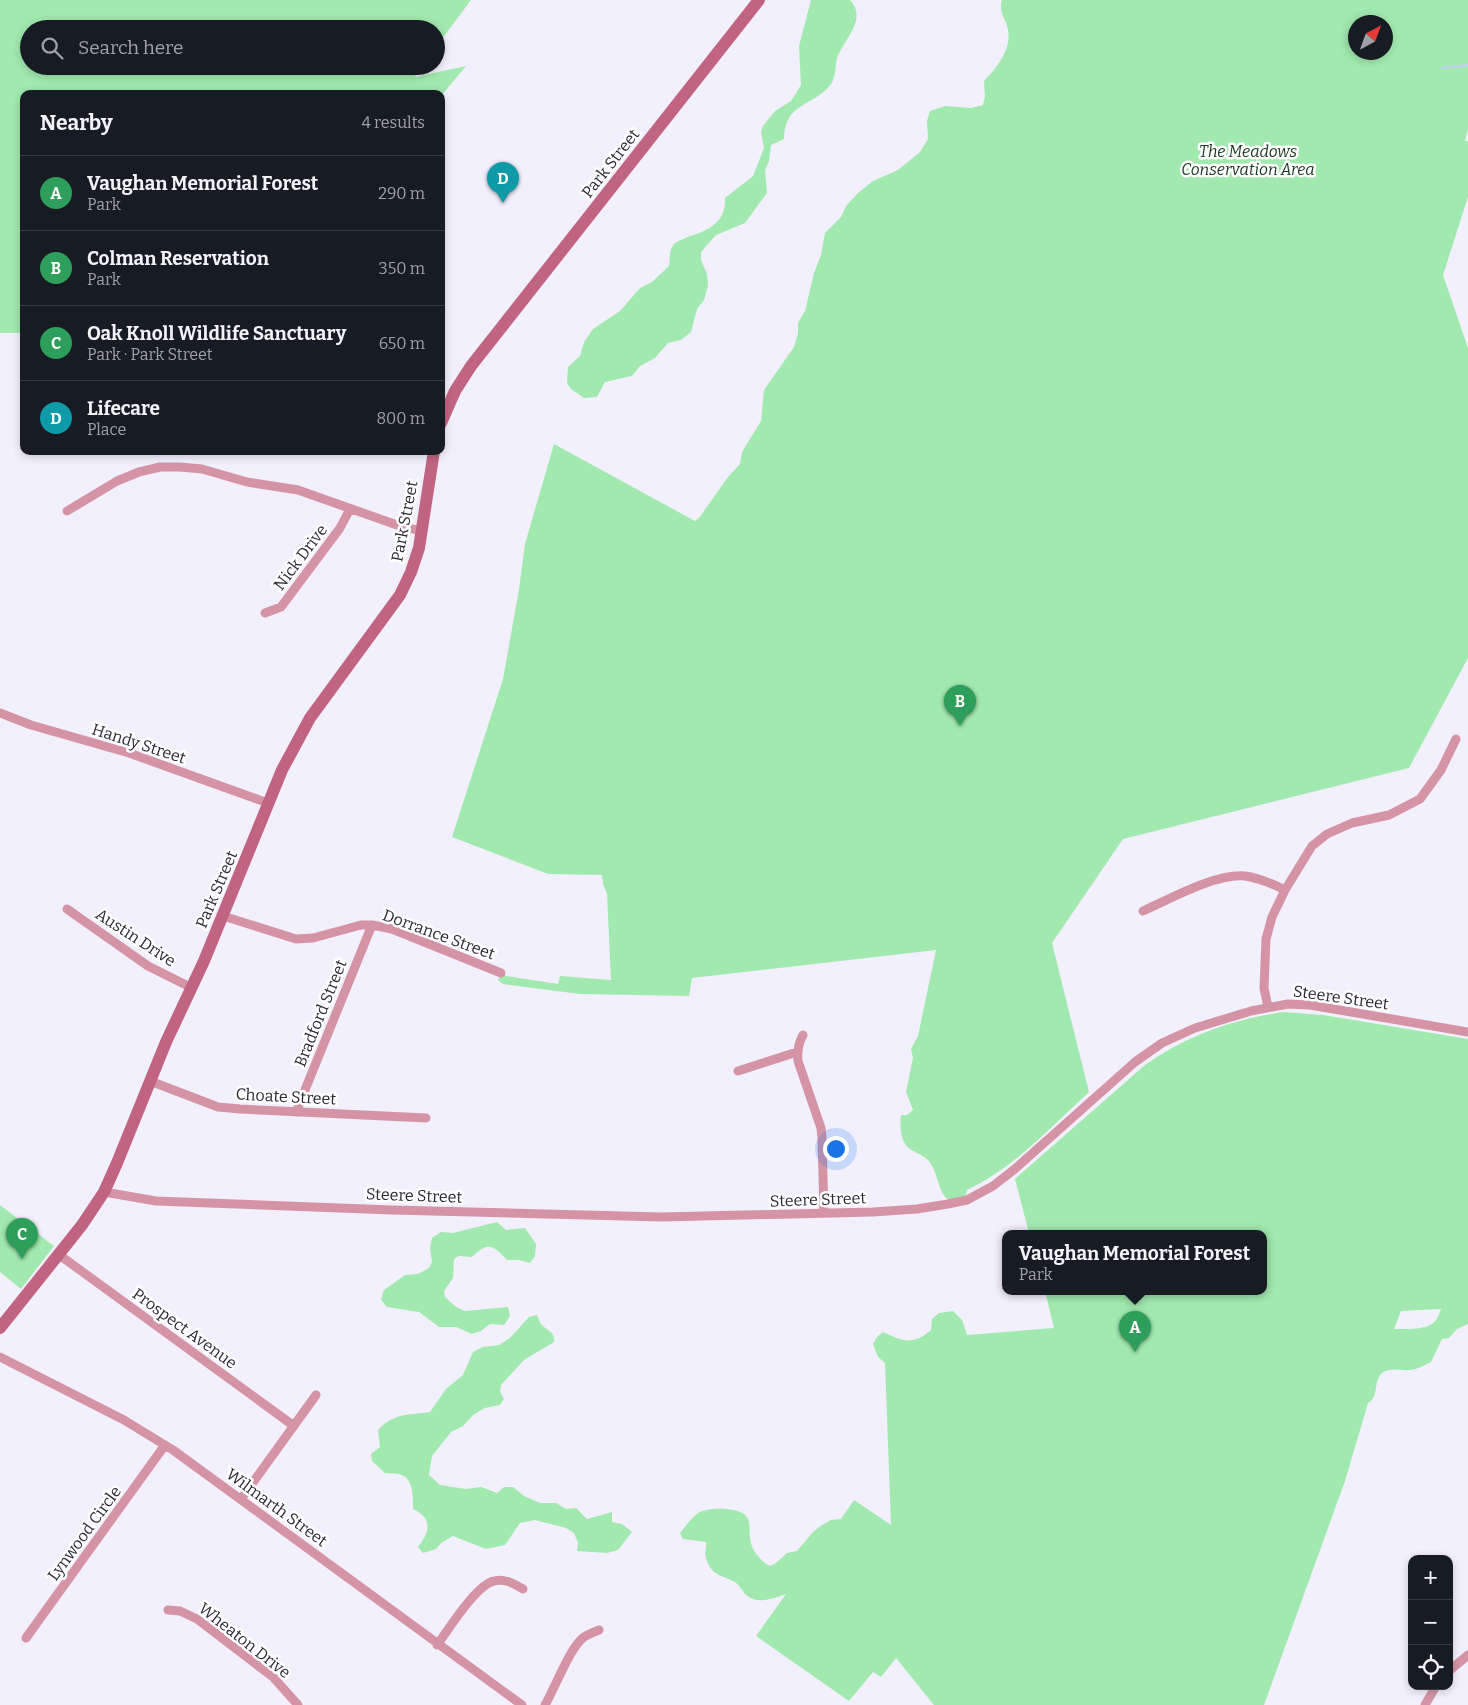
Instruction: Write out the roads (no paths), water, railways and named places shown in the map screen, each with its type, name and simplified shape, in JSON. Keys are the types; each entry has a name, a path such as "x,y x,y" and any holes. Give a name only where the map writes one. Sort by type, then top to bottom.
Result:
{"main road":[{"name":"Park Street","path":"445,414 455,391 471,366 759,0"},
{"name":"Park Street","path":"0,1328 82,1225 104,1192 190,987 204,961 223,916 282,770 310,718 400,595 411,572 419,548 433,455"}],"street":[{"path":"67,510 118,480 153,469 172,467 202,468 247,482 298,490 396,525 421,531"},
{"name":"Nick Drive","path":"266,614 281,607 340,528 350,509"},
{"name":"Handy Street","path":"0,713 31,725 129,753 268,803"},
{"path":"1268,1007 1264,988 1266,938 1272,917 1285,890 1312,846 1327,834 1352,823 1389,815 1420,799 1441,770 1456,739"},
{"path":"1143,911 1227,877 1246,876 1269,882 1285,890"},
{"name":"Austin Drive","path":"67,909 148,966 190,987"},
{"name":"Dorrance Street","path":"223,916 296,940 314,938 361,925 392,929 501,973"},
{"name":"Bradford Street","path":"296,1112 372,925"},
{"name":"Steere Street","path":"104,1192 156,1201 566,1215 662,1217 873,1212 917,1209 967,1200 993,1186 1016,1168 1121,1074 1162,1043 1195,1028 1268,1007 1288,1004 1310,1005 1468,1032"},
{"path":"803,1035 798,1043 798,1061 821,1128 824,1213"},
{"path":"738,1071 797,1052"},
{"name":"Choate Street","path":"150,1081 218,1107 426,1118"},
{"name":"Prospect Avenue","path":"58,1254 294,1426"},
{"name":"Wilmarth Street","path":"0,1357 124,1420 165,1445 241,1499 437,1645 522,1705"},
{"path":"241,1499 316,1395"},
{"name":"Lynwood Circle","path":"26,1638 165,1445"},
{"path":"437,1645 476,1593 486,1584 495,1580 506,1581 523,1589"},
{"name":"Wheaton Drive","path":"168,1610 180,1612 197,1619 273,1677 298,1705"},
{"path":"545,1705 555,1689 573,1648 584,1637 599,1630"},
{"path":"1453,1668 1468,1655"},
{"path":"1425,1705 1434,1690"},
{"path":"505,1705 510,1697"}],"waterway":[{"path":"1442,68 1468,65"}],"place":[{"name":"Lifecare","path":"503,203"},
{"name":"Colman Reservation","path":"960,726"},
{"name":"Oak Knoll Wildlife Sanctuary","path":"22,1259"},
{"name":"Vaughan Memorial Forest","path":"1135,1352"}],"park label":[{"name":"The Meadows Conservation Area","path":"1248,160"}]}
